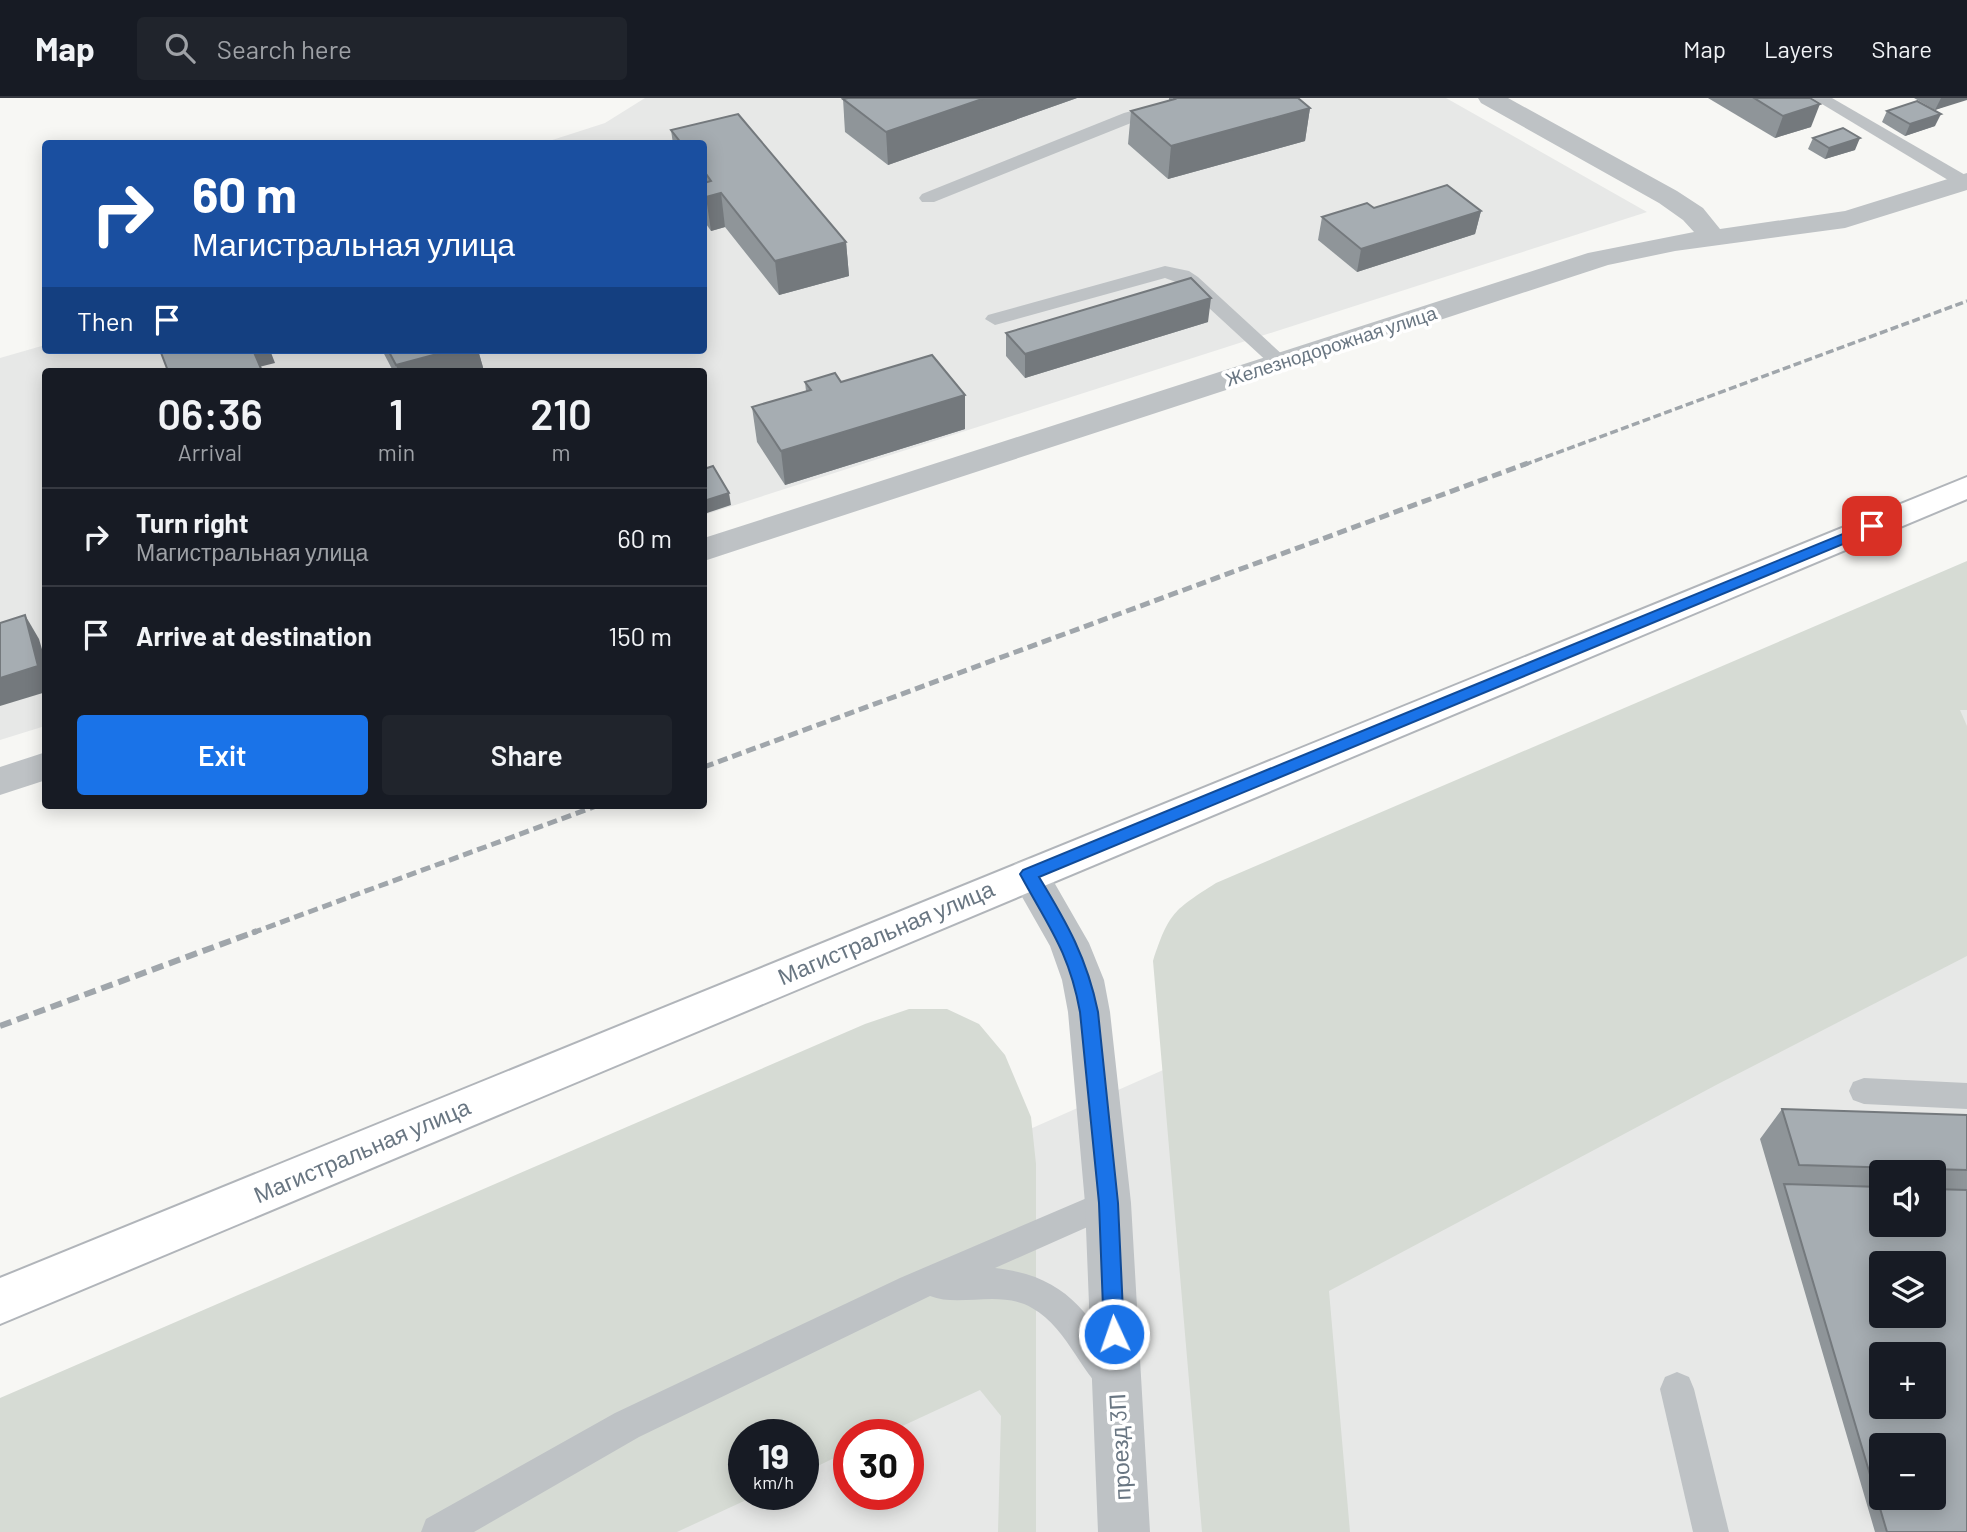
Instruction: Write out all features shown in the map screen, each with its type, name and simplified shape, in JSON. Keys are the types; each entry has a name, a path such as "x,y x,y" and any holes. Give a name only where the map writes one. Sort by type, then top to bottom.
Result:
{"main road":[{"name":"Магистральная улица","path":"0,1301 1967,487"}],"street":[{"path":"1490,98 1668,197 1693,214 1713,237"},
{"name":"Железнодорожная улица","path":"707,549 1635,248 1850,219 1965,182"},
{"path":"0,781 42,767"},
{"name":"проезд 3П","path":"1029,874 1069,943 1083,980 1089,1012 1108,1203 1124,1532"}],"lane":[{"path":"928,198 1172,101 1200,98"},
{"path":"1820,98 1965,182"},
{"path":"995,319 1165,272 1182,275 1191,281 1279,362"},
{"path":"1864,1091 1967,1096"},
{"path":"439,1532 626,1425 911,1289 1108,1203"},
{"path":"911,1289 972,1280 1029,1287 1068,1314 1117,1386"},
{"path":"1677,1389 1711,1532"}],"shaded area":[{"path":"645,98 1446,98 1647,212 707,514 707,368 42,368 42,727 0,740 0,358 42,346 42,354 707,354 707,140 552,140 605,123"},
{"path":"1967,561 1967,710 1960,710 1967,726 1967,956 1718,1084 1329,1291 1350,1532 1202,1532 1153,961 1164,932 1175,914 1216,883"},
{"path":"1967,602 1967,1532 121,1532 1892,747"},
{"path":"909,1009 947,1009 979,1024 1005,1055 1031,1117 1036,1164 1036,1532 998,1532 1001,1416 980,1390 917,1419 833,1419 833,1459 819,1465 819,1419 728,1419 728,1508 677,1532 0,1532 0,1398 865,1024"}],"building":[{"path":"985,98 886,132 843,99"},
{"path":"1174,98 1298,98 1310,108 1171,146 1131,111"},
{"path":"1754,98 1810,98 1820,104 1783,116"},
{"path":"1917,101 1941,114 1910,124 1887,111"},
{"path":"738,114 846,242 775,261 721,193 707,197 707,182 711,181 707,175 707,140 679,140 671,130"},
{"path":"1843,128 1860,138 1829,148 1813,138"},
{"path":"1447,185 1481,211 1361,249 1322,217 1367,203 1374,208"},
{"path":"1191,278 1211,298 1025,354 1006,333"},
{"path":"162,354 255,354 261,368 167,368"},
{"path":"390,354 437,354 396,365"},
{"path":"932,355 965,395 781,451 752,407 811,390 805,382 835,373 841,382"},
{"path":"713,466 729,493 707,500 707,468"},
{"path":"25,615 38,666 0,678 0,623"},
{"path":"1782,1109 1967,1115 1967,1170 1946,1169 1946,1160 1869,1160 1869,1167 1799,1165"},
{"path":"1784,1184 1869,1187 1869,1237 1946,1237 1946,1189 1967,1190 1967,1532 1887,1532 1880,1510 1946,1510 1946,1433 1869,1433 1869,1471"}],"railway":[{"path":"1524,465 1967,301"},
{"path":"707,766 1528,463"},
{"path":"252,933 588,809"},
{"path":"0,1026 257,931"}],"route":[{"path":"1114,1334 1108,1203 1089,1012 1083,980 1069,943 1052,908 1029,874 1872,526"}]}
